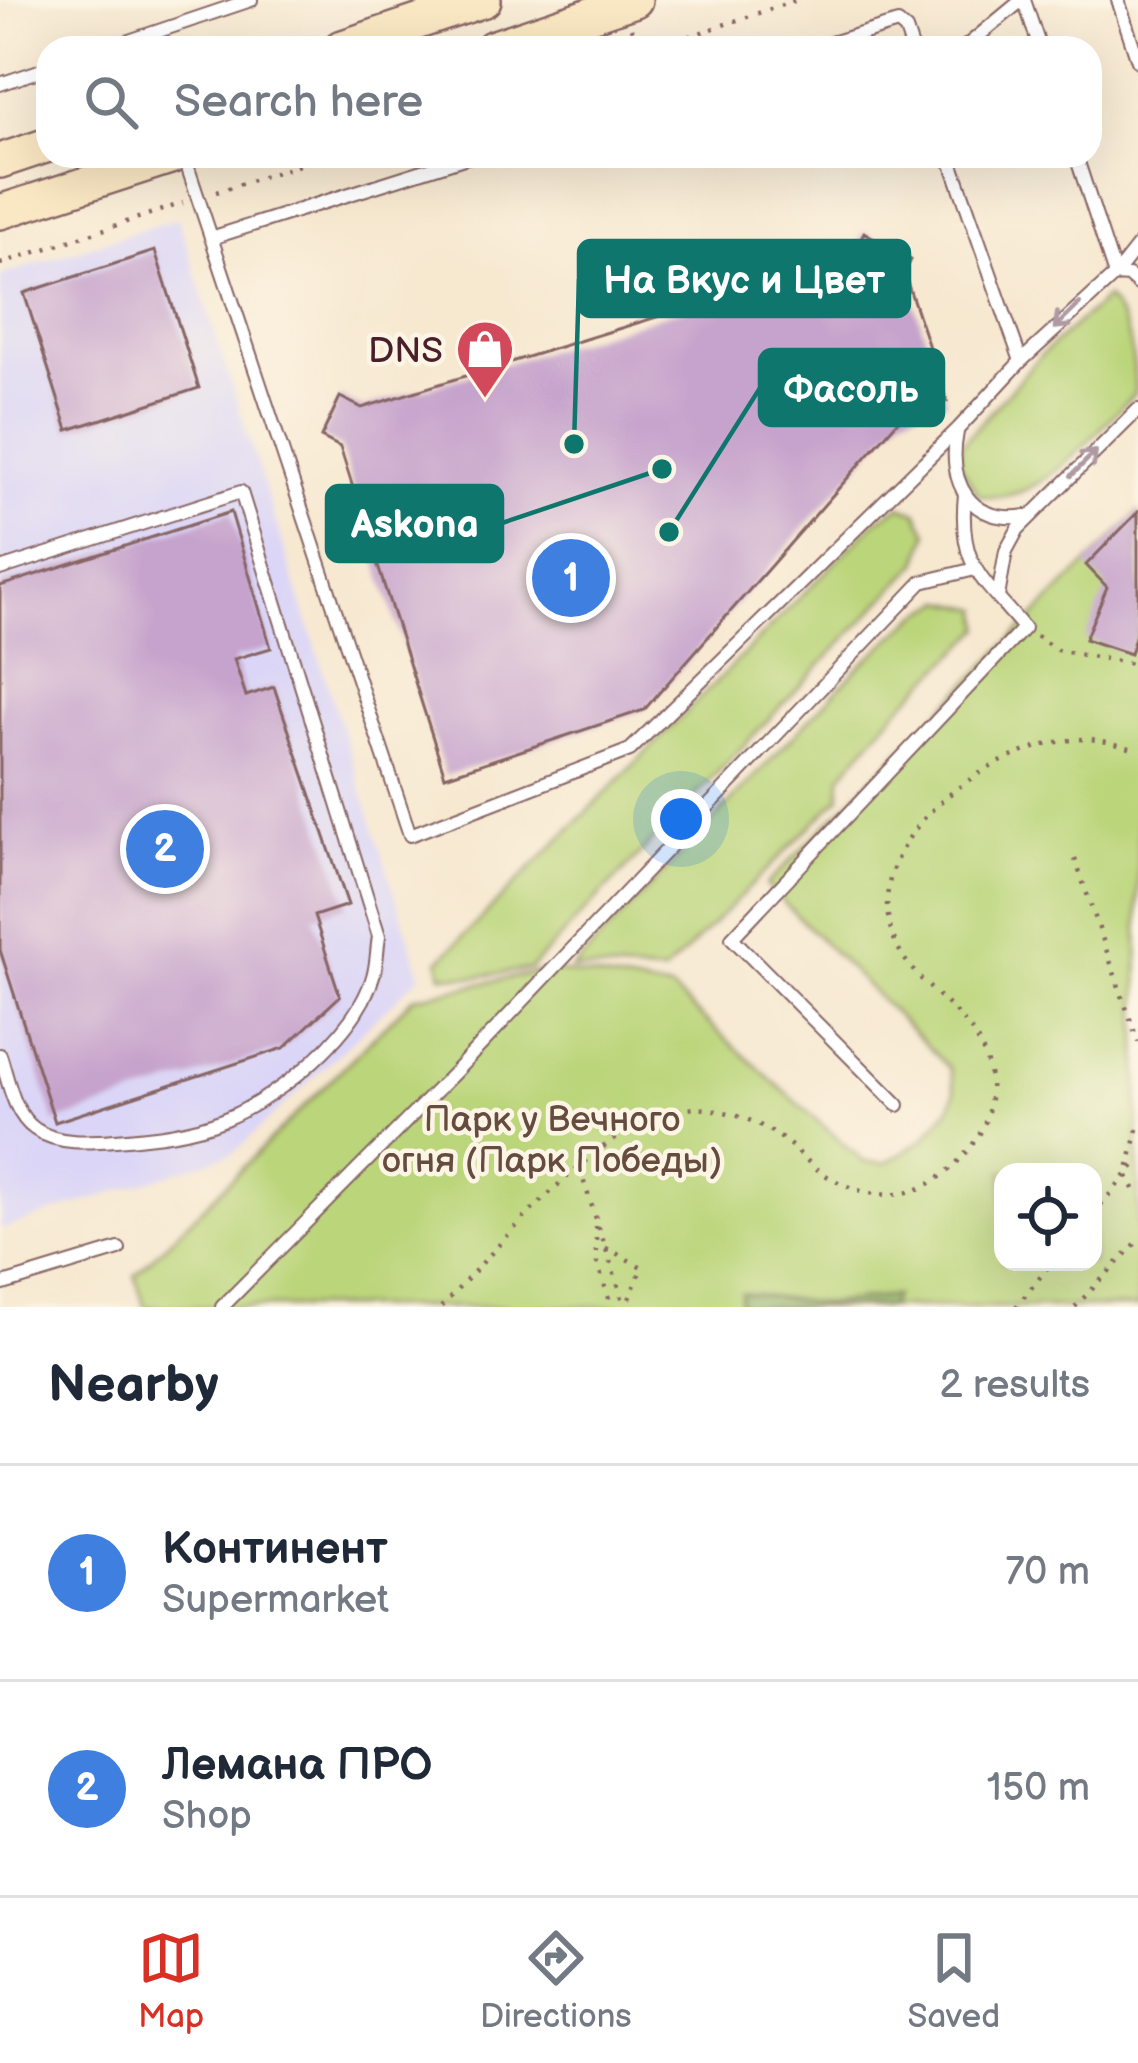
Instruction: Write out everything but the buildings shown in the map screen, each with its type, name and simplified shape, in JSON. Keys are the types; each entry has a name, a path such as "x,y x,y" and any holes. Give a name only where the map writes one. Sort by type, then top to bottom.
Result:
{"main road":[{"path":"376,36 484,0"},
{"path":"528,36 635,0"},
{"path":"0,161 36,149"},
{"path":"0,212 135,168"}],"lane":[{"path":"144,36 251,0"},
{"path":"979,36 1023,0 1036,36"},
{"path":"1118,0 1138,61"},
{"path":"854,36 898,23 908,36"},
{"path":"0,84 36,72"},
{"path":"188,168 410,835 630,750 958,429 1021,361 1115,275 1138,246"},
{"path":"211,238 432,168"},
{"path":"953,168 1021,361"},
{"path":"1080,168 1115,275"},
{"path":"1115,275 1129,276 1138,284"},
{"path":"998,597 1006,551 1028,516 1138,410"},
{"path":"958,429 953,473 965,494 994,515 1028,516"},
{"path":"0,568 241,492 379,936 374,975 350,1019 311,1064 225,1119 136,1138 87,1142 50,1136 32,1128 18,1111 0,1055"},
{"path":"898,1105 732,938 1024,628 975,569 963,544 965,494"},
{"path":"222,1307 454,1073 922,582 975,569"},
{"path":"0,1285 119,1249"}],"path":[{"path":"690,36 797,0"},
{"path":"0,263 291,168"},
{"path":"1024,628 1057,650 1138,665"},
{"path":"1075,859 1138,1042"},
{"path":"1138,1129 1126,1174 1138,1197"},
{"path":"1102,1203 1138,1161"},
{"path":"579,1167 626,1307"},
{"path":"596,1220 596,1260 612,1307"},
{"path":"1075,1307 1138,1241"},
{"path":"606,1248 642,1267 626,1307"},
{"path":"1016,1307 1045,1271"}],"shaded area":[{"path":"178,218 421,975 234,1153 0,1230 0,276"}],"green space":[{"path":"1106,298 1130,342 1135,393 1044,480 1001,497 979,495 960,465 960,446 1041,355"},
{"path":"900,506 917,512 928,533 918,563 530,969 475,977 442,975 439,961 877,520"},
{"name":"Парк у Вечного огня (Парк Победы)","path":"1138,513 1138,1307 145,1307 135,1275 414,997 550,970 671,990 864,1162 886,1163 923,1140 949,1109 955,1092 950,1069 766,885"},
{"path":"944,601 981,609 982,628 896,711 841,776 840,797 664,973 572,969 861,665 917,616"},
{"path":"741,1292 823,1304 894,1296 889,1307 739,1307"}],"place":[{"name":"DNS","path":"485,400"},
{"name":"На Вкус и Цвет","path":"574,444"},
{"name":"Askona","path":"662,469"},
{"name":"Фасоль","path":"669,532"},
{"name":"Континент","path":"571,578"},
{"name":"Лемана ПРО","path":"165,849"}]}
